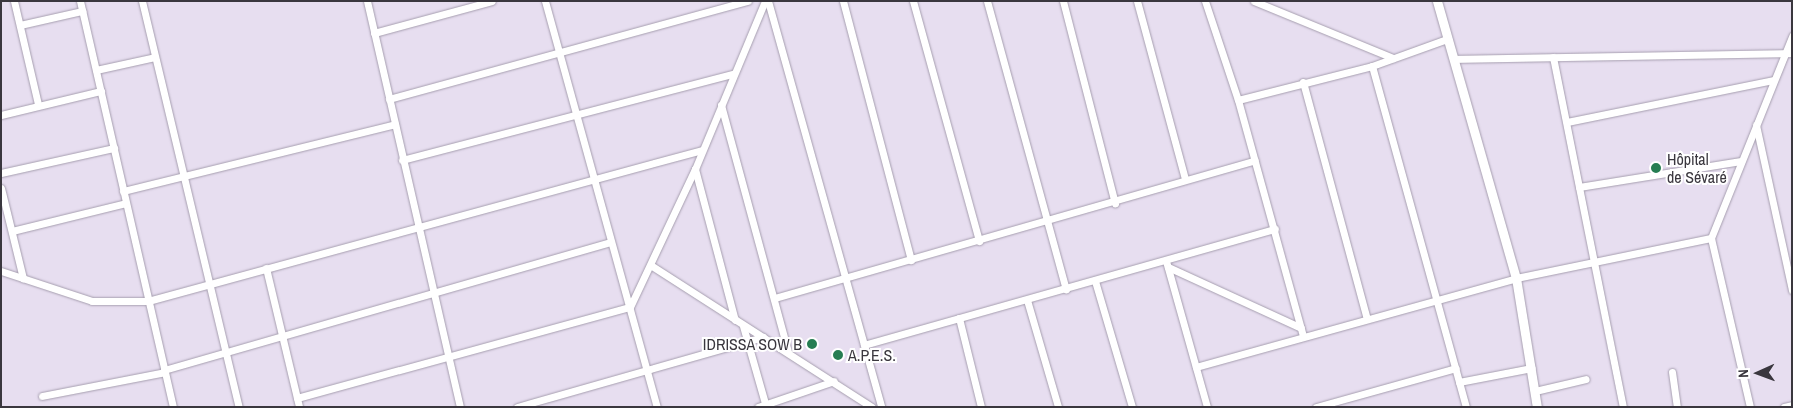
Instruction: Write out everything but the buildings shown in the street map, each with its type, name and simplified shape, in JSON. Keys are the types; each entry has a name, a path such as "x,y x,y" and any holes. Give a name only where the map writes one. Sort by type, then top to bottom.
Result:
{"main road":[{"path":"1437,1 1516,278 1537,407"}],"street":[{"path":"14,1 38,104"},
{"path":"80,1 173,407"},
{"path":"142,1 183,178 211,283 238,407"},
{"path":"367,1 460,407"},
{"path":"374,34 492,1"},
{"path":"545,1 657,407"},
{"path":"389,99 557,50 748,1"},
{"path":"297,398 630,307 652,266 766,1"},
{"path":"766,1 881,407"},
{"path":"842,1 911,260"},
{"path":"913,1 979,241"},
{"path":"987,1 1066,289"},
{"path":"1063,1 1115,203"},
{"path":"1137,1 1184,179"},
{"path":"1205,1 1238,100 1303,336"},
{"path":"1254,1 1393,58"},
{"path":"20,25 82,11"},
{"path":"1750,407 1711,238 1773,80 1789,53 1792,36"},
{"path":"1238,100 1372,66 1447,39"},
{"path":"1453,59 1789,53"},
{"path":"96,70 155,57"},
{"path":"1553,57 1623,407"},
{"path":"1372,66 1466,407"},
{"path":"402,160 576,118 734,74"},
{"path":"1567,122 1773,80"},
{"path":"1303,82 1368,319"},
{"path":"1,114 38,104 100,92"},
{"path":"721,105 775,298 788,352"},
{"path":"123,191 183,178 258,155 395,124"},
{"path":"1756,125 1792,290"},
{"path":"1,173 114,148"},
{"path":"1,271 92,301 148,301 702,150"},
{"path":"775,298 1115,203 1184,179 1255,160"},
{"path":"1579,187 1741,161"},
{"path":"695,169 735,320"},
{"path":"1,188 23,278"},
{"path":"12,231 126,203"},
{"path":"864,344 1094,281 1167,264 1275,229"},
{"path":"1196,366 1437,298 1516,278 1711,238"},
{"path":"42,396 165,371 611,242"},
{"path":"1167,264 1301,328"},
{"path":"1167,264 1207,407"},
{"path":"652,266 872,407"},
{"path":"266,268 299,407"},
{"path":"1094,281 1132,407"},
{"path":"1027,300 1058,407"},
{"path":"959,318 981,407"},
{"path":"743,326 763,406 834,381"},
{"path":"517,407 763,337"},
{"path":"1316,407 1456,368"},
{"path":"1459,382 1532,368"},
{"path":"1672,372 1677,407"},
{"path":"1535,391 1586,379"},
{"path":"1784,407 1792,405"}],"place":[{"name":"Hôpital de Sévaré","path":"1656,168"},
{"name":"IDRISSA SOW B","path":"812,344"},
{"name":"A.P.E.S.","path":"838,355"}]}
